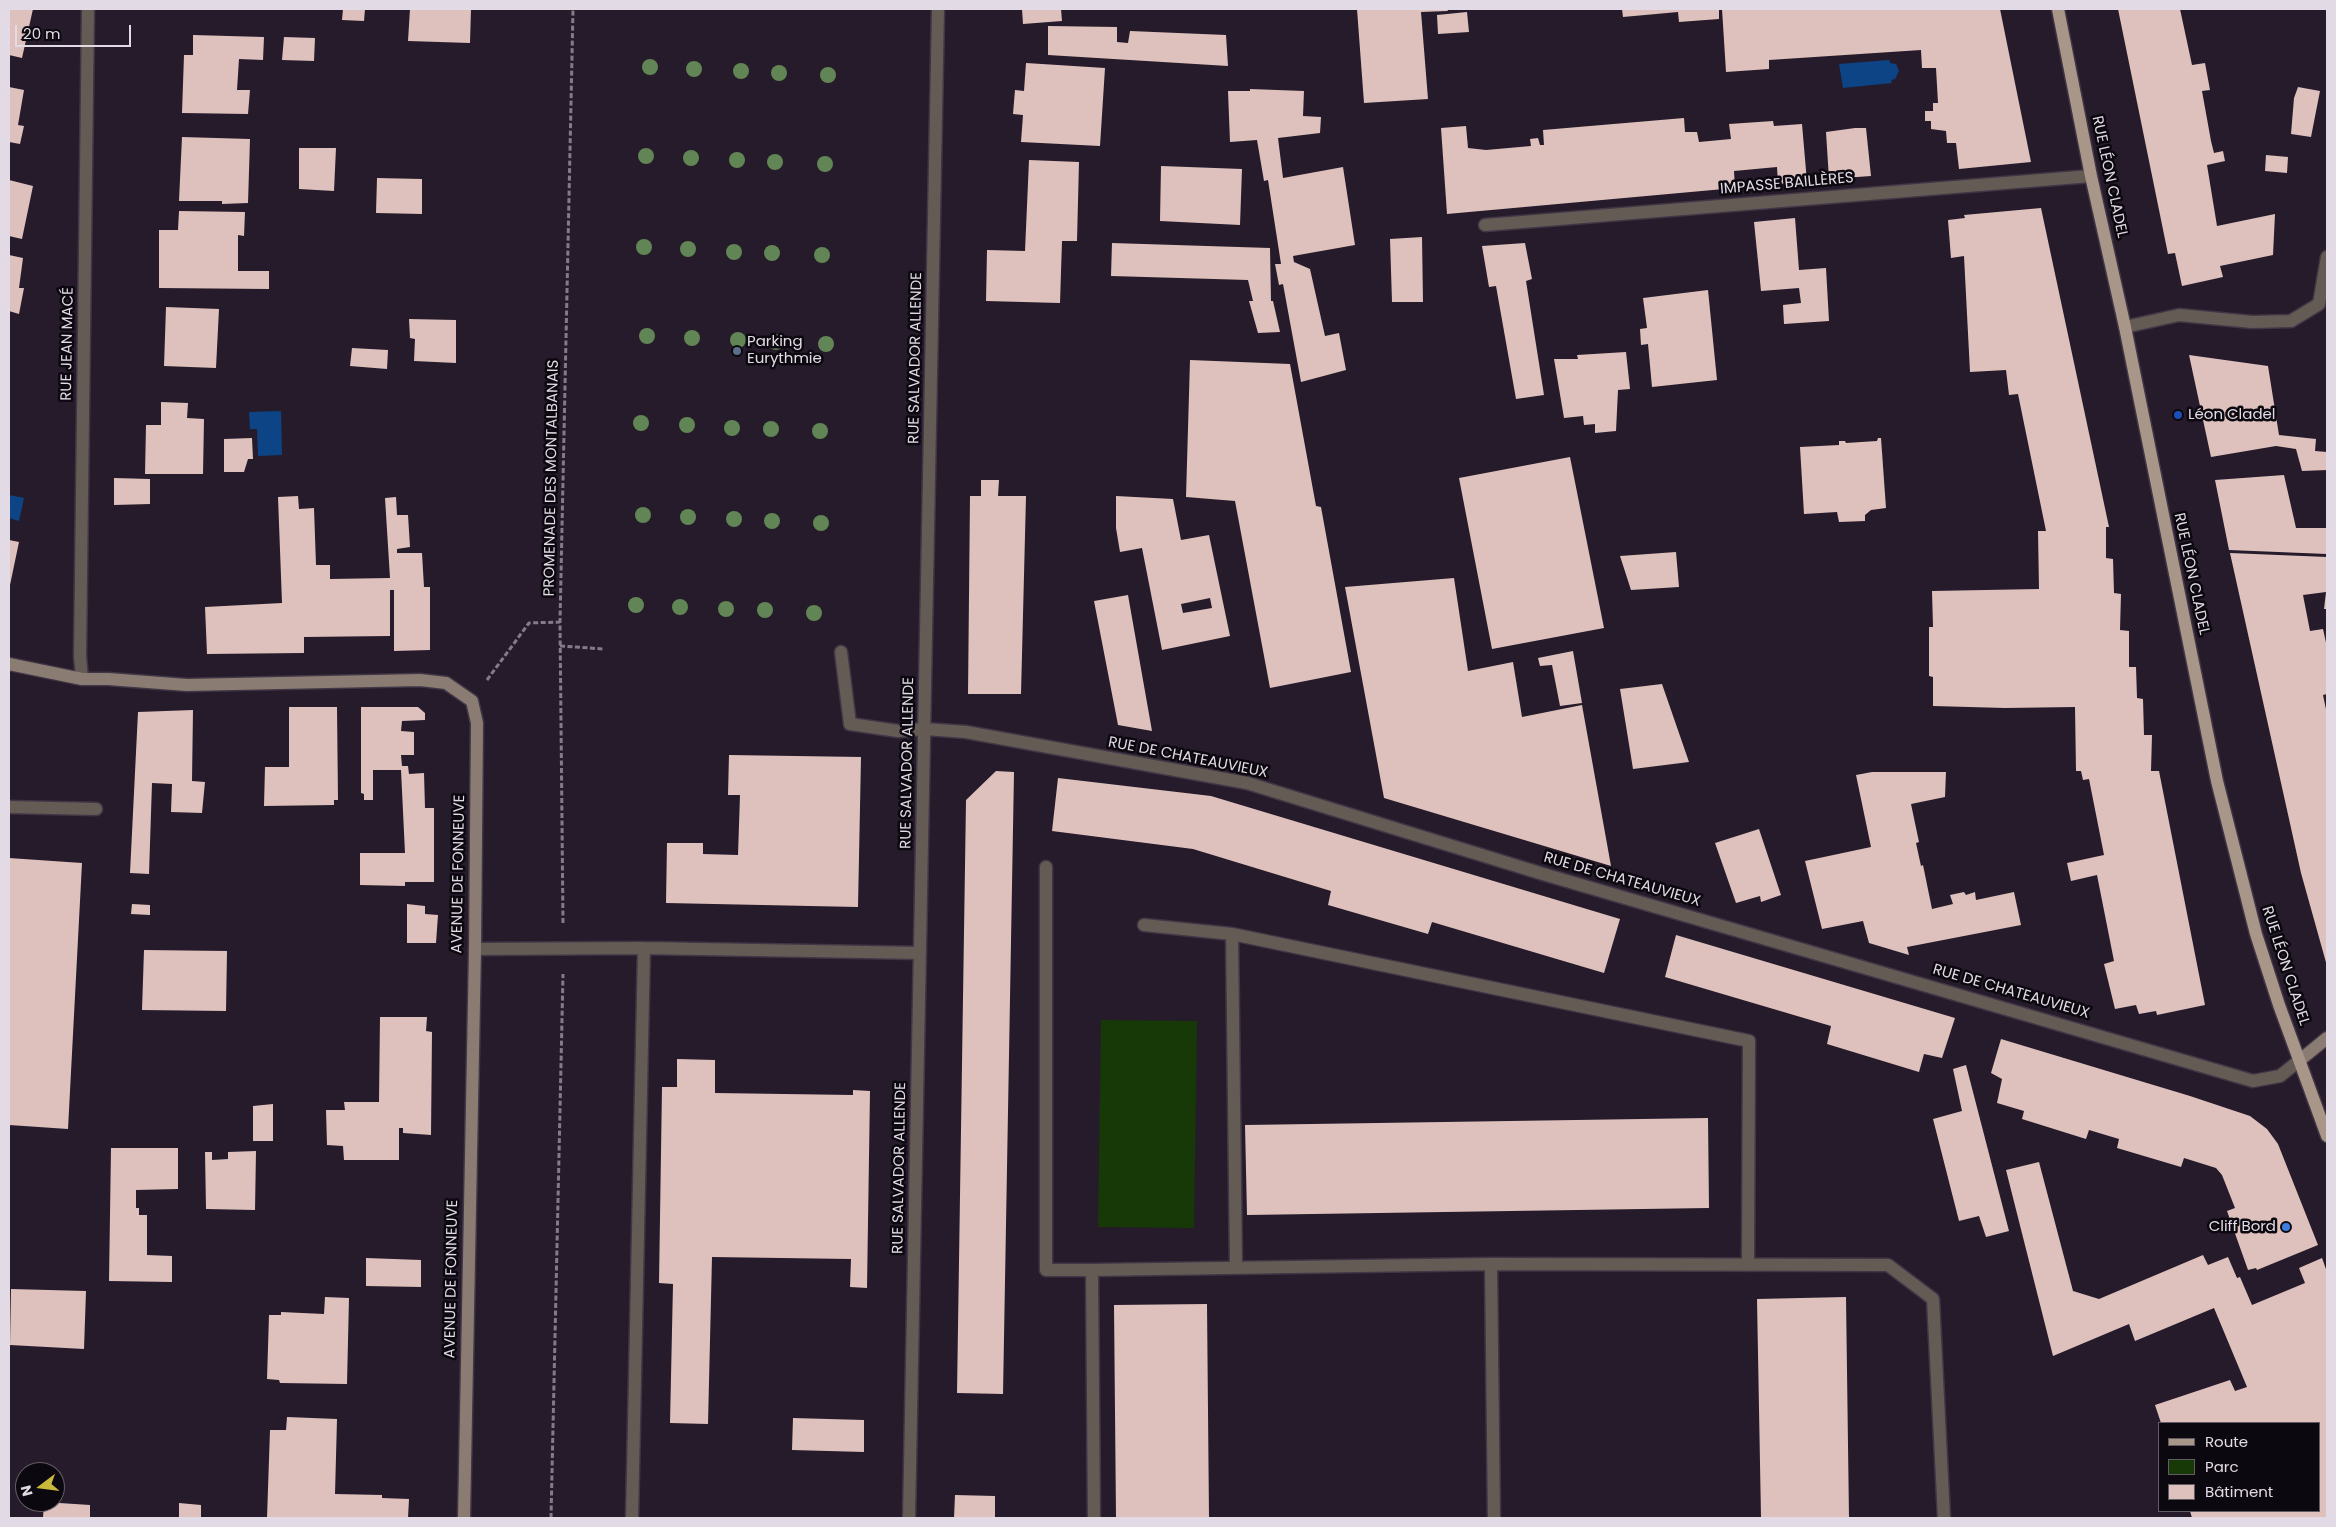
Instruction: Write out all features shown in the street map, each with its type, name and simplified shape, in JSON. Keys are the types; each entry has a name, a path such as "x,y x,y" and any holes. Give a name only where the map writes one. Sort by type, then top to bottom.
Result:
{"main road":[{"name":"RUE LÉON CLADEL","path":"2058,9 2217,781 2256,934 2327,1136"}],"street":[{"name":"RUE JEAN MACÉ","path":"82,679 80,656 88,9"},
{"name":"RUE SALVADOR ALLENDE","path":"909,1518 938,9"},
{"name":"IMPASSE BAILLÈRES","path":"1485,225 2091,176"},
{"path":"2125,327 2178,315 2252,322 2291,321 2319,304 2327,257"},
{"name":"RUE DE CHATEAUVIEUX","path":"841,652 850,724 898,731 925,729 966,732 1247,783 1543,874 2253,1080 2280,1076 2300,1060"},
{"path":"9,664 82,679 187,685 420,680 446,683 472,701"},
{"name":"AVENUE DE FONNEUVE","path":"464,1518 476,949 477,723 472,701"},
{"path":"9,807 96,809"},
{"path":"1046,866 1046,1270 1491,1264 1888,1265 1933,1298 1944,1518"},
{"path":"1144,926 1232,934 1749,1041 1748,1265"},
{"path":"1232,934 1236,1267"},
{"path":"632,1518 644,948"},
{"path":"476,949 644,948 920,953"},
{"path":"2300,1060 2327,1038"},
{"path":"1491,1264 1494,1518"},
{"path":"1092,1270 1094,1518"}],"path":[{"name":"PROMENADE DES MONTALBANAIS","path":"551,1518 563,948 560,622 573,9"},
{"path":"472,701 529,623 560,622"},
{"path":"560,646 604,649"}],"green space":[{"path":"1101,1020 1197,1021 1194,1228 1098,1227"}],"water":[{"path":"1889,60 1890,63 1896,64 1899,71 1895,79 1891,80 1892,83 1843,88 1839,64"},
{"path":"281,411 282,455 258,456 257,429 250,429 249,412"},
{"path":"9,495 24,498 19,521 9,518"}],"building":[{"path":"9,9 33,9 22,58 9,55"},
{"path":"343,9 365,9 364,21 342,20"},
{"path":"410,9 471,9 470,43 408,41"},
{"path":"1022,9 1061,9 1062,21 1023,24"},
{"path":"1357,9 1447,9 1448,11 1421,12 1428,99 1364,103"},
{"path":"1622,9 1719,9 1719,19 1679,22 1678,12 1623,17"},
{"path":"1722,9 2000,9 2031,162 1959,169 1956,143 1947,143 1946,131 1931,129 1931,121 1925,121 1925,111 1933,111 1933,103 1938,103 1936,68 1922,68 1921,50 1769,60 1769,69 1726,72"},
{"path":"2118,9 2180,9 2192,65 2205,63 2210,90 2202,91 2211,141 2214,153 2223,151 2225,161 2207,165 2217,226 2275,214 2273,255 2220,266 2223,277 2182,286 2175,253 2168,254"},
{"path":"1467,12 1469,32 1438,34 1437,15"},
{"path":"1048,26 1117,27 1117,42 1128,43 1130,31 1226,35 1228,66 1048,55"},
{"path":"193,35 264,37 263,60 239,59 237,90 250,90 248,114 182,113 184,55 193,55"},
{"path":"284,37 315,38 314,61 282,60"},
{"path":"1026,63 1105,68 1100,146 1021,142 1023,115 1013,114 1015,90 1024,91"},
{"path":"9,87 24,90 18,125 24,126 20,144 9,142"},
{"path":"2298,87 2320,91 2311,137 2291,134 2294,98"},
{"path":"1250,89 1304,91 1303,116 1321,117 1320,133 1278,138 1283,178 1343,167 1355,245 1293,256 1294,262 1310,269 1325,336 1339,333 1346,370 1301,382 1283,284 1279,285 1275,264 1281,264 1268,180 1264,181 1257,140 1230,142 1228,91 1250,91"},
{"path":"1684,118 1685,132 1697,132 1699,142 1731,139 1729,124 1773,121 1774,126 1802,124 1807,182 1778,184 1777,167 1734,171 1735,188 1447,214 1441,128 1466,126 1468,148 1486,150 1531,146 1530,139 1538,138 1540,145 1544,145 1543,130"},
{"path":"1866,128 1871,176 1829,179 1826,132"},
{"path":"182,137 250,139 248,203 222,204 222,201 179,201"},
{"path":"299,148 336,148 334,191 299,189"},
{"path":"2266,155 2288,157 2287,173 2265,171"},
{"path":"1029,160 1079,162 1077,241 1062,241 1060,303 986,301 987,250 1025,251"},
{"path":"1161,166 1242,169 1240,225 1160,221"},
{"path":"377,178 422,179 422,214 376,213"},
{"path":"9,180 33,186 22,239 9,236"},
{"path":"2041,208 2109,527 2106,527 2106,558 2113,559 2114,593 2121,594 2120,630 2129,631 2129,667 2136,667 2137,698 2143,699 2144,735 2152,735 2151,771 2159,771 2205,1005 2157,1015 2156,1011 2139,1014 2136,1005 2115,1009 2104,964 2114,961 2097,875 2071,881 2067,863 2104,855 2089,779 2083,780 2081,771 2076,771 2075,707 1933,706 1933,677 1929,676 1929,627 1933,627 1932,591 2039,589 2038,531 2046,531 2018,394 2009,395 2006,370 1970,372 1964,256 1951,258 1948,220 1965,218 1964,215"},
{"path":"179,211 245,212 244,236 238,235 238,271 269,271 269,289 159,288 159,230 178,230"},
{"path":"1795,218 1799,270 1826,268 1829,321 1784,324 1783,305 1801,303 1799,288 1761,291 1754,222"},
{"path":"1422,237 1423,302 1392,302 1390,239"},
{"path":"1112,243 1270,248 1271,301 1273,301 1280,332 1258,333 1249,301 1253,301 1248,280 1111,276"},
{"path":"1525,243 1532,279 1526,281 1544,395 1516,399 1496,286 1489,287 1482,246"},
{"path":"9,255 23,258 19,288 24,288 19,314 9,311"},
{"path":"1708,290 1717,380 1652,387 1648,344 1641,345 1640,329 1647,328 1643,298"},
{"path":"166,307 219,309 216,368 164,366"},
{"path":"409,319 456,320 456,363 414,361 415,339 410,338"},
{"path":"352,348 388,350 387,369 350,366"},
{"path":"1626,352 1630,389 1618,390 1616,431 1595,433 1595,424 1584,425 1583,416 1564,418 1554,359 1578,359 1577,355"},
{"path":"2189,355 2268,366 2279,435 2316,439 2315,451 2327,452 2327,470 2302,471 2296,449 2276,446 2211,457"},
{"path":"1190,360 1290,364 1316,506 1321,507 1351,672 1270,688 1235,501 1186,497"},
{"path":"161,402 188,403 187,418 204,419 203,474 145,474 146,425 161,425"},
{"path":"252,438 253,459 248,459 244,472 224,472 224,439"},
{"path":"1878,438 1881,438 1886,508 1871,510 1865,515 1865,521 1839,522 1837,512 1804,514 1800,447 1839,445 1839,441 1845,441 1846,443 1877,441"},
{"path":"1570,457 1604,628 1492,649 1459,478"},
{"path":"2284,475 2296,528 2327,528 2327,554 2229,550 2215,480"},
{"path":"114,478 150,479 150,504 114,505"},
{"path":"981,480 999,480 998,496 1026,496 1021,694 968,694 970,496 981,496"},
{"path":"298,496 299,509 314,508 316,565 330,565 330,579 390,578 385,498 396,497 397,515 408,515 410,547 397,549 397,553 422,553 424,587 430,587 430,650 394,651 394,590 390,590 390,636 304,637 304,653 207,654 205,607 282,603 278,497"},
{"path":"1116,496 1173,499 1181,540 1209,535 1230,636 1162,650 1142,548 1120,552 1116,528","holes":["1210,598 1212,608 1183,613 1181,604"]},
{"path":"9,540 19,542 10,585 9,585"},
{"path":"1676,552 1679,587 1631,590 1620,556"},
{"path":"2230,553 2327,557 2326,592 2303,595 2310,631 2323,629 2327,647 2327,694 2323,695 2327,714 2327,966 2301,873"},
{"path":"1454,578 1468,671 1513,662 1522,717 1582,705 1611,866 1384,798 1345,587"},
{"path":"2326,592 2327,609 2324,609"},
{"path":"1128,595 1152,731 1118,725 1094,601"},
{"path":"1573,651 1582,703 1560,706 1552,665 1540,666 1538,658"},
{"path":"1662,684 1689,762 1633,769 1620,689"},
{"path":"289,707 337,707 338,800 334,800 334,805 264,806 265,767 289,767"},
{"path":"361,707 418,707 425,713 425,720 402,721 401,731 414,732 414,755 401,755 402,766 408,766 409,774 424,773 425,808 434,808 434,882 405,882 405,886 360,885 360,853 405,853 401,770 373,770 373,800 364,800 364,794 361,793"},
{"path":"193,710 192,781 205,782 202,813 171,812 172,784 152,783 149,874 130,873 138,712"},
{"path":"729,755 861,757 858,907 666,903 667,843 703,843 703,854 738,855 740,795 728,795"},
{"path":"996,771 1014,772 1003,1394 957,1393 966,800"},
{"path":"1872,772 1946,772 1945,797 1911,804 1919,842 1916,843 1921,866 1923,865 1932,909 1953,904 1950,895 1964,892 1966,895 1975,892 1976,900 2014,892 2021,925 1907,947 1909,955 1869,943 1863,921 1822,929 1805,861 1871,847 1856,775"},
{"path":"1058,778 1211,796 1620,919 1604,973 1432,922 1428,934 1328,905 1331,891 1193,849 1052,831"},
{"path":"1759,829 1781,895 1761,902 1760,896 1736,903 1715,843"},
{"path":"9,858 82,863 68,1129 9,1125"},
{"path":"132,904 150,905 150,915 131,914"},
{"path":"407,904 425,906 425,914 438,915 436,943 407,943"},
{"path":"1676,935 1955,1018 1942,1058 1924,1054 1919,1072 1827,1044 1831,1026 1665,977"},
{"path":"144,950 227,951 226,1011 142,1010"},
{"path":"380,1017 427,1017 426,1031 432,1032 431,1135 403,1133 403,1128 399,1128 399,1160 344,1160 343,1146 327,1145 326,1110 345,1110 344,1102 379,1102"},
{"path":"2001,1039 2250,1116 2267,1129 2278,1144 2318,1245 2257,1270 2256,1268 2248,1270 2227,1211 2235,1208 2222,1175 2216,1168 2184,1158 2181,1167 2117,1148 2119,1139 2089,1130 2086,1139 2022,1119 2024,1111 1997,1103 2002,1079 1991,1073"},
{"path":"677,1059 715,1060 715,1093 853,1095 853,1090 870,1091 867,1288 850,1287 851,1259 712,1257 708,1424 670,1423 673,1284 659,1283 662,1087 677,1087"},
{"path":"1966,1065 2009,1231 1986,1237 1979,1216 1959,1221 1933,1119 1962,1111 1953,1069"},
{"path":"273,1104 273,1141 253,1141 253,1106"},
{"path":"1708,1118 1709,1208 1247,1215 1245,1125"},
{"path":"111,1148 178,1148 178,1189 136,1190 136,1208 139,1208 139,1215 147,1215 147,1255 172,1256 172,1282 109,1281"},
{"path":"256,1151 255,1210 206,1209 205,1152 212,1152 212,1160 228,1159 228,1152"},
{"path":"2039,1162 2073,1291 2099,1299 2203,1255 2208,1265 2228,1257 2237,1278 2240,1277 2252,1305 2305,1283 2299,1268 2322,1258 2327,1272 2327,1518 2192,1518 2190,1512 2321,1512 2321,1422 2161,1422 2155,1405 2230,1380 2235,1391 2247,1387 2214,1308 2135,1341 2129,1324 2053,1356 2006,1170"},
{"path":"366,1258 421,1260 421,1287 366,1286"},
{"path":"11,1289 86,1291 84,1349 10,1345"},
{"path":"325,1297 349,1298 347,1384 280,1383 279,1380 267,1379 269,1315 281,1315 281,1312 324,1314"},
{"path":"1846,1297 1849,1518 1761,1518 1757,1299"},
{"path":"1207,1304 1209,1518 1116,1518 1114,1305"},
{"path":"287,1417 337,1419 335,1494 382,1495 382,1498 409,1499 408,1518 267,1518 270,1430 286,1430"},
{"path":"793,1418 864,1420 864,1452 792,1450"},
{"path":"955,1495 995,1496 995,1518 954,1518"},
{"path":"65,1503 90,1505 90,1518 43,1518 43,1512 65,1512"},
{"path":"179,1503 201,1505 201,1518 179,1518"}],"place":[{"name":"Parking Eurythmie","path":"737,351"},
{"name":"Léon Cladel","path":"2178,415"},
{"name":"Cliff Bord","path":"2286,1227"}]}
